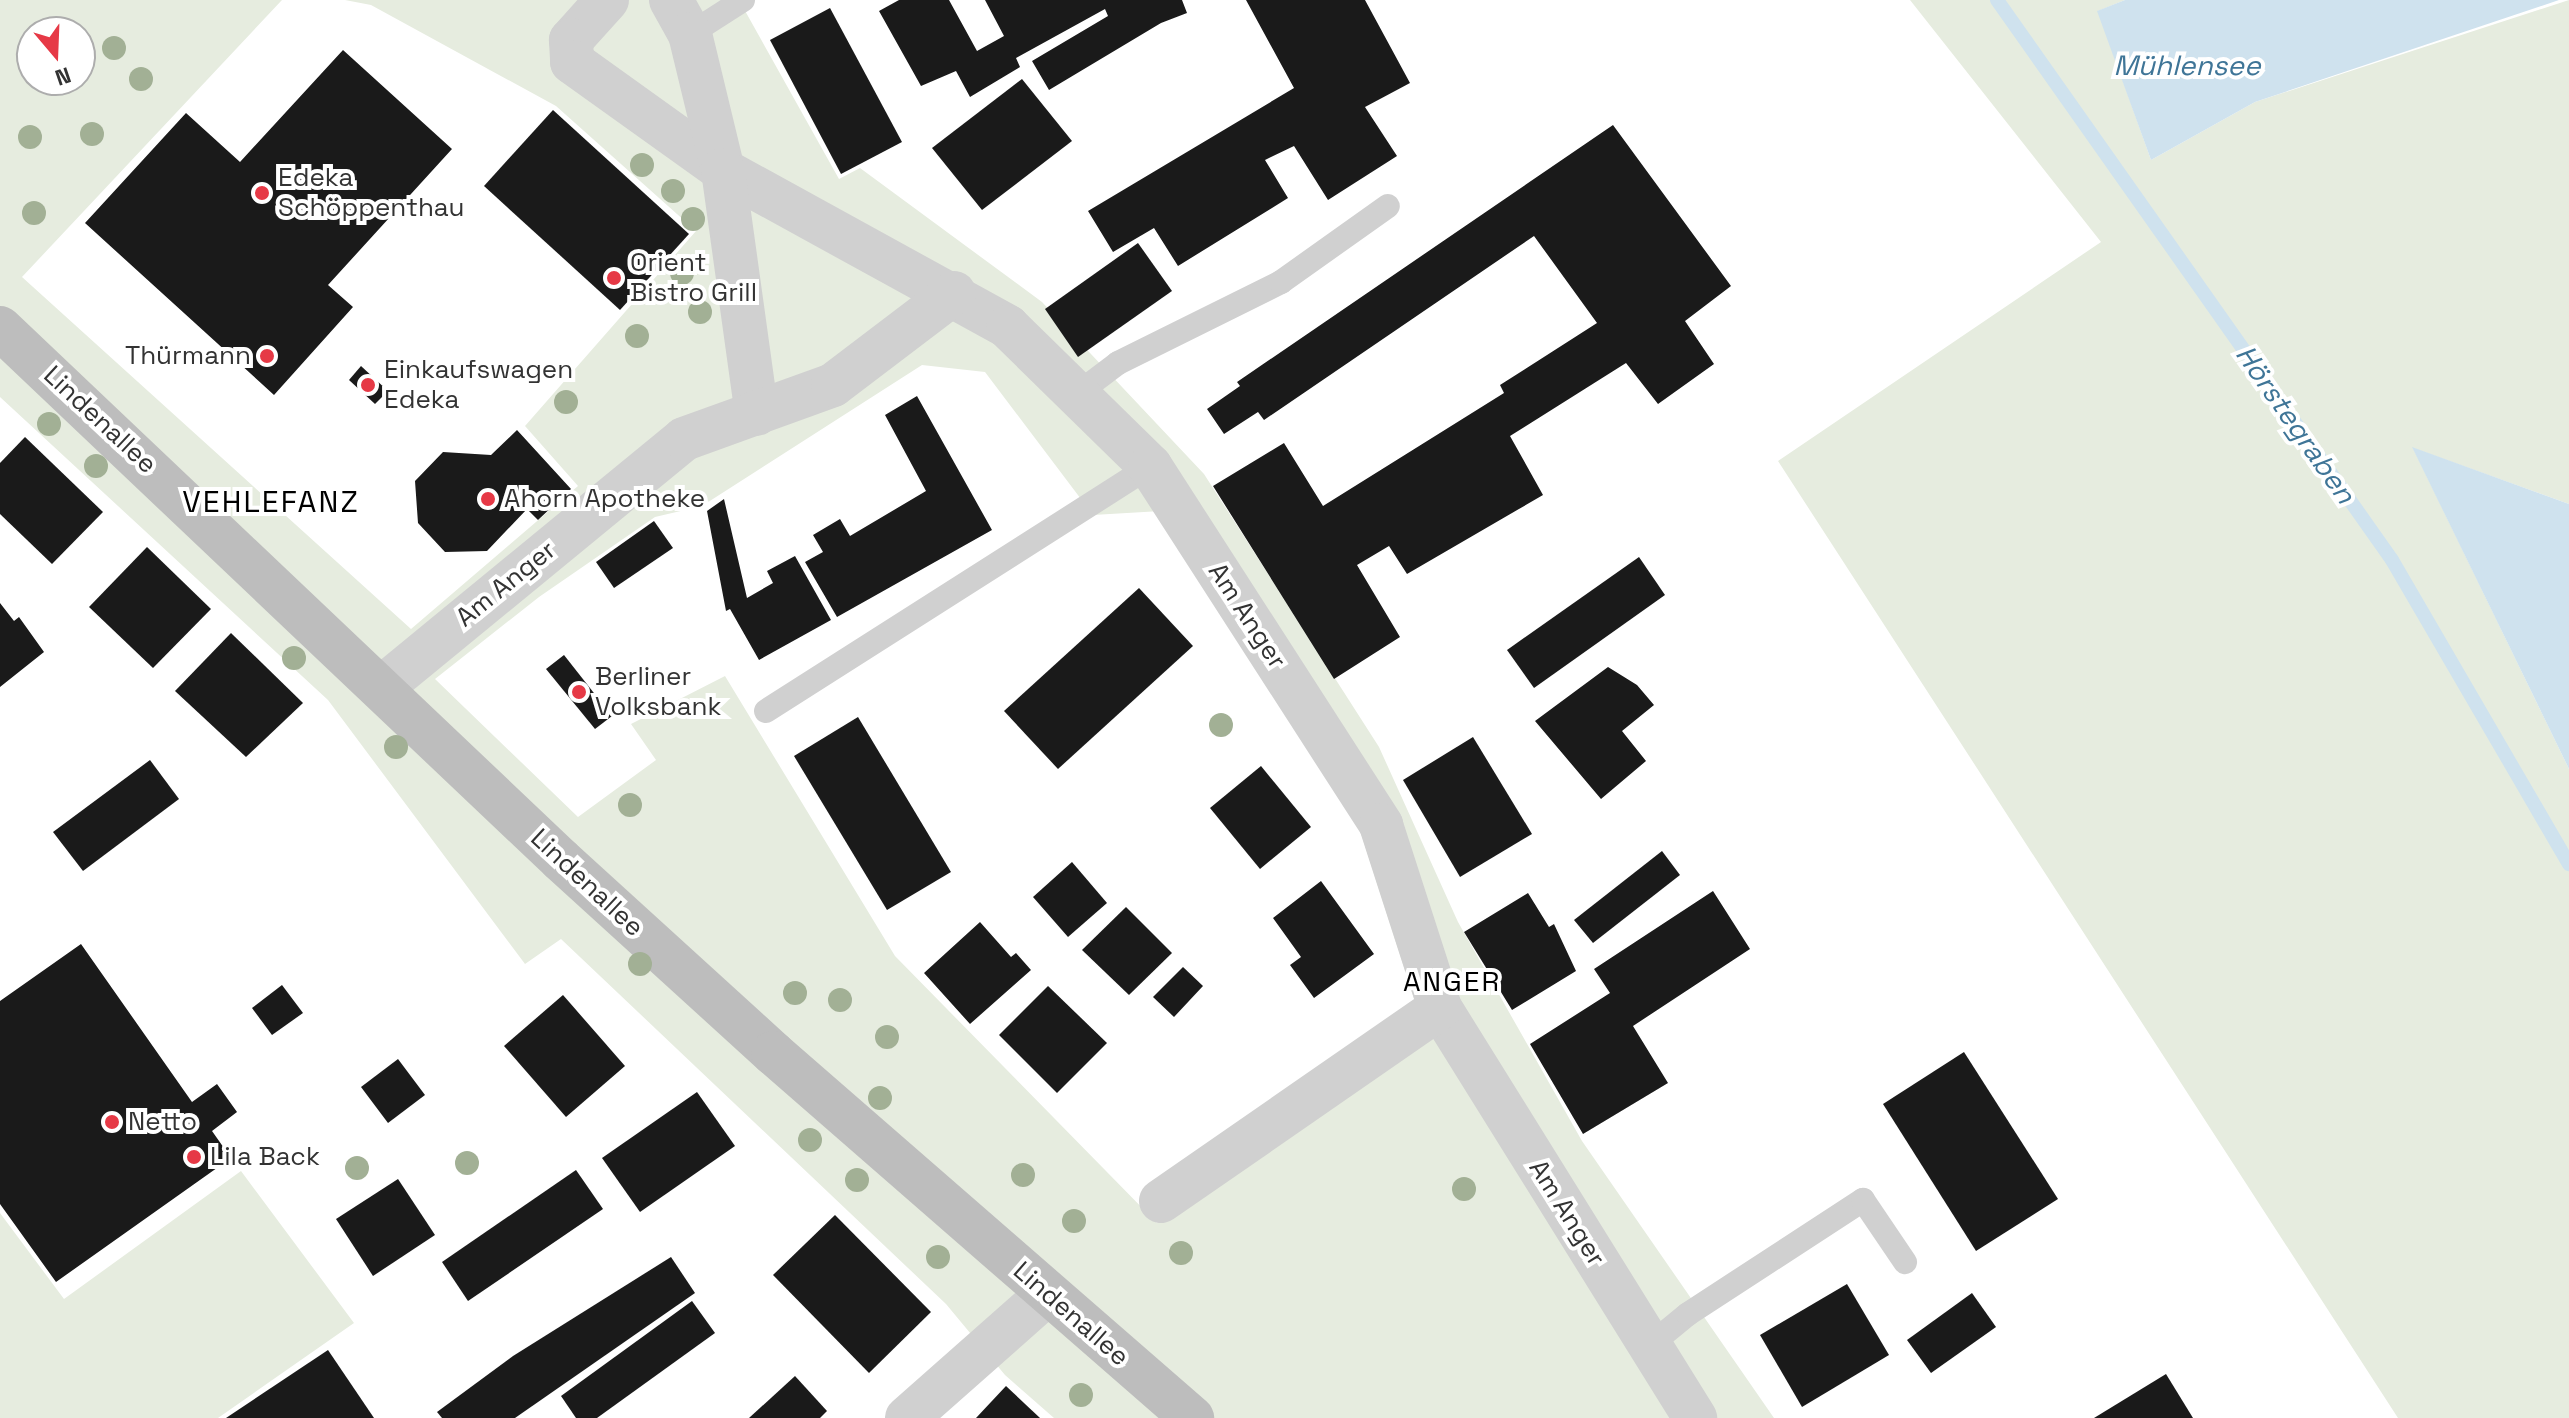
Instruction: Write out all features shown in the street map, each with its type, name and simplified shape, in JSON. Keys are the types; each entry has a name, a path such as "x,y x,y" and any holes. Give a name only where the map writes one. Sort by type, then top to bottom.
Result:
{"main road":[{"name":"Lindenallee","path":"0,328 675,964 1047,1294 1192,1418"}],"street":[{"name":"Am Anger","path":"607,0 571,40 572,62 723,170 954,293 1008,327 1150,466 1381,825 1440,1008 1695,1418"},
{"path":"681,17 723,170 757,414"},
{"name":"Am Anger","path":"381,688 684,439 833,385 954,293"},
{"path":"1161,1201 1440,1008"},
{"path":"907,1418 1047,1294"}],"lane":[{"path":"681,17 743,0"},
{"path":"1077,394 1118,363 1281,282 1388,206"},
{"path":"766,711 1150,466"},
{"path":"1649,1346 1688,1314 1863,1200 1905,1262"}],"shaded area":[{"path":"0,0 282,0 22,277 411,629 578,486 525,426 696,231 556,106 371,5 345,0 739,0 839,179 860,168 1042,302 1204,474 1379,747 1458,922 1582,1141 1774,1418 1054,1418 1005,1375 946,1304 561,939 525,964 328,700 0,397","holes":["922,365 985,372 1093,515 1161,511 1357,821 1427,1039 1157,1223 895,956 725,676 631,724 656,760 578,817 435,679 539,597 655,517 702,506"]},
{"path":"1910,0 2125,0 2098,11 2151,160 2255,102 2569,0 2569,504 2413,448 2569,769 2569,1418 2398,1418 1778,461 2101,242"},
{"path":"241,1171 354,1323 218,1418 0,1418 0,1213 64,1299"}],"water":[{"name":"Mühlensee","path":"2125,0 2559,0 2255,102 2151,160 2097,11"},
{"path":"2412,447 2569,504 2569,769"}],"building":[{"path":"899,0 949,0 977,51 1004,36 985,0 1182,0 1187,13 1161,23 1049,90 1032,61 1108,16 1105,9 1016,58 1020,67 970,97 956,71 921,86 879,11"},
{"path":"1246,0 1365,0 1410,83 1365,107 1397,156 1328,200 1294,146 1265,160 1288,198 1178,266 1154,228 1113,252 1088,211 1294,88"},
{"path":"830,8 902,142 841,174 770,40"},
{"name":"Edeka Schöppenthau","path":"343,50 452,149 328,285 353,307 274,395 85,223 186,113 240,162"},
{"path":"1022,79 1072,141 982,210 932,148"},
{"path":"553,110 689,234 620,310 484,186"},
{"path":"1613,125 1731,286 1685,321 1714,364 1658,404 1626,363 1510,436 1543,495 1407,574 1389,546 1357,565 1400,637 1334,679 1213,486 1284,443 1323,506 1504,393 1500,385 1597,323 1534,236 1264,420 1258,412 1224,434 1207,409 1240,386 1237,382"},
{"path":"1138,243 1172,291 1078,357 1045,309"},
{"name":"Einkaufswagen Edeka","path":"361,366 388,391 375,404 349,380"},
{"path":"917,396 992,530 837,617 805,562 823,552 813,535 840,519 850,536 926,491 885,415"},
{"name":"Ahorn Apotheke","path":"517,430 571,489 538,520 527,509 487,551 445,552 418,523 415,481 443,452 491,455"},
{"path":"25,437 103,512 52,564 0,514 0,463"},
{"path":"724,499 747,598 773,583 767,571 795,556 831,620 759,660 730,609 726,611 707,511"},
{"path":"654,521 673,548 614,588 596,562"},
{"path":"147,547 211,609 153,668 89,607"},
{"path":"1639,557 1665,595 1534,688 1507,650"},
{"path":"1139,588 1193,646 1058,769 1004,711"},
{"path":"0,603 14,621 19,617 44,652 0,687"},
{"path":"231,633 303,703 246,757 175,691"},
{"name":"Berliner Volksbank","path":"564,655 612,716 595,729 546,669"},
{"path":"1608,667 1637,685 1654,705 1622,731 1646,761 1601,799 1535,721"},
{"path":"858,717 951,872 887,910 794,756"},
{"path":"1473,737 1532,834 1460,877 1403,780"},
{"path":"150,760 179,799 83,871 53,832"},
{"path":"1261,766 1311,827 1260,869 1210,808"},
{"path":"1662,851 1680,875 1593,943 1574,920"},
{"path":"1072,862 1107,903 1068,937 1033,897"},
{"path":"1321,881 1374,954 1314,998 1290,965 1301,957 1273,918"},
{"path":"1713,891 1750,949 1633,1026 1668,1083 1583,1134 1530,1044 1610,993 1594,969"},
{"path":"1528,893 1549,927 1554,924 1576,971 1512,1010 1464,932"},
{"path":"1126,907 1172,953 1129,995 1082,950"},
{"path":"980,922 1011,957 1016,953 1031,970 970,1024 924,973"},
{"name":"Netto","path":"81,944 192,1102 217,1084 237,1112 212,1131 231,1158 56,1282 0,1204 0,1001"},
{"path":"1183,967 1203,986 1174,1017 1153,997"},
{"path":"282,985 303,1013 272,1035 252,1008"},
{"path":"1048,986 1107,1043 1057,1093 999,1035"},
{"path":"563,995 625,1066 566,1117 504,1046"},
{"path":"1964,1052 2058,1199 1976,1251 1883,1104"},
{"path":"398,1059 425,1095 388,1123 361,1087"},
{"path":"697,1092 735,1146 640,1212 602,1158"},
{"path":"576,1170 603,1209 468,1301 442,1262"},
{"path":"398,1179 435,1235 373,1276 336,1219"},
{"path":"835,1215 931,1312 869,1373 773,1275"},
{"path":"671,1257 695,1293 515,1418 442,1418 437,1412 513,1356"},
{"path":"1847,1284 1889,1355 1802,1407 1760,1335"},
{"path":"1972,1293 1996,1327 1931,1373 1907,1340"},
{"path":"692,1301 715,1333 597,1418 576,1418 561,1396"},
{"path":"328,1350 374,1418 226,1418"},
{"path":"2166,1374 2193,1418 2094,1418"},
{"path":"795,1376 827,1411 820,1418 749,1418"},
{"path":"1006,1386 1040,1418 976,1418"}],"waterway":[{"name":"Hörstegraben","path":"1997,0 2392,560 2569,864"}],"place":[{"name":"Edeka Schöppenthau","path":"262,193"},
{"name":"Orient Bistro Grill","path":"614,278"},
{"name":"Thürmann","path":"267,356"},
{"name":"Einkaufswagen Edeka","path":"368,385"},
{"name":"Ahorn Apotheke","path":"488,499"},
{"name":"Berliner Volksbank","path":"579,692"},
{"name":"Netto","path":"112,1122"},
{"name":"Lila Back","path":"194,1157"}],"district":[{"name":"VEHLEFANZ","path":"271,502"},
{"name":"ANGER","path":"1452,981"}]}
